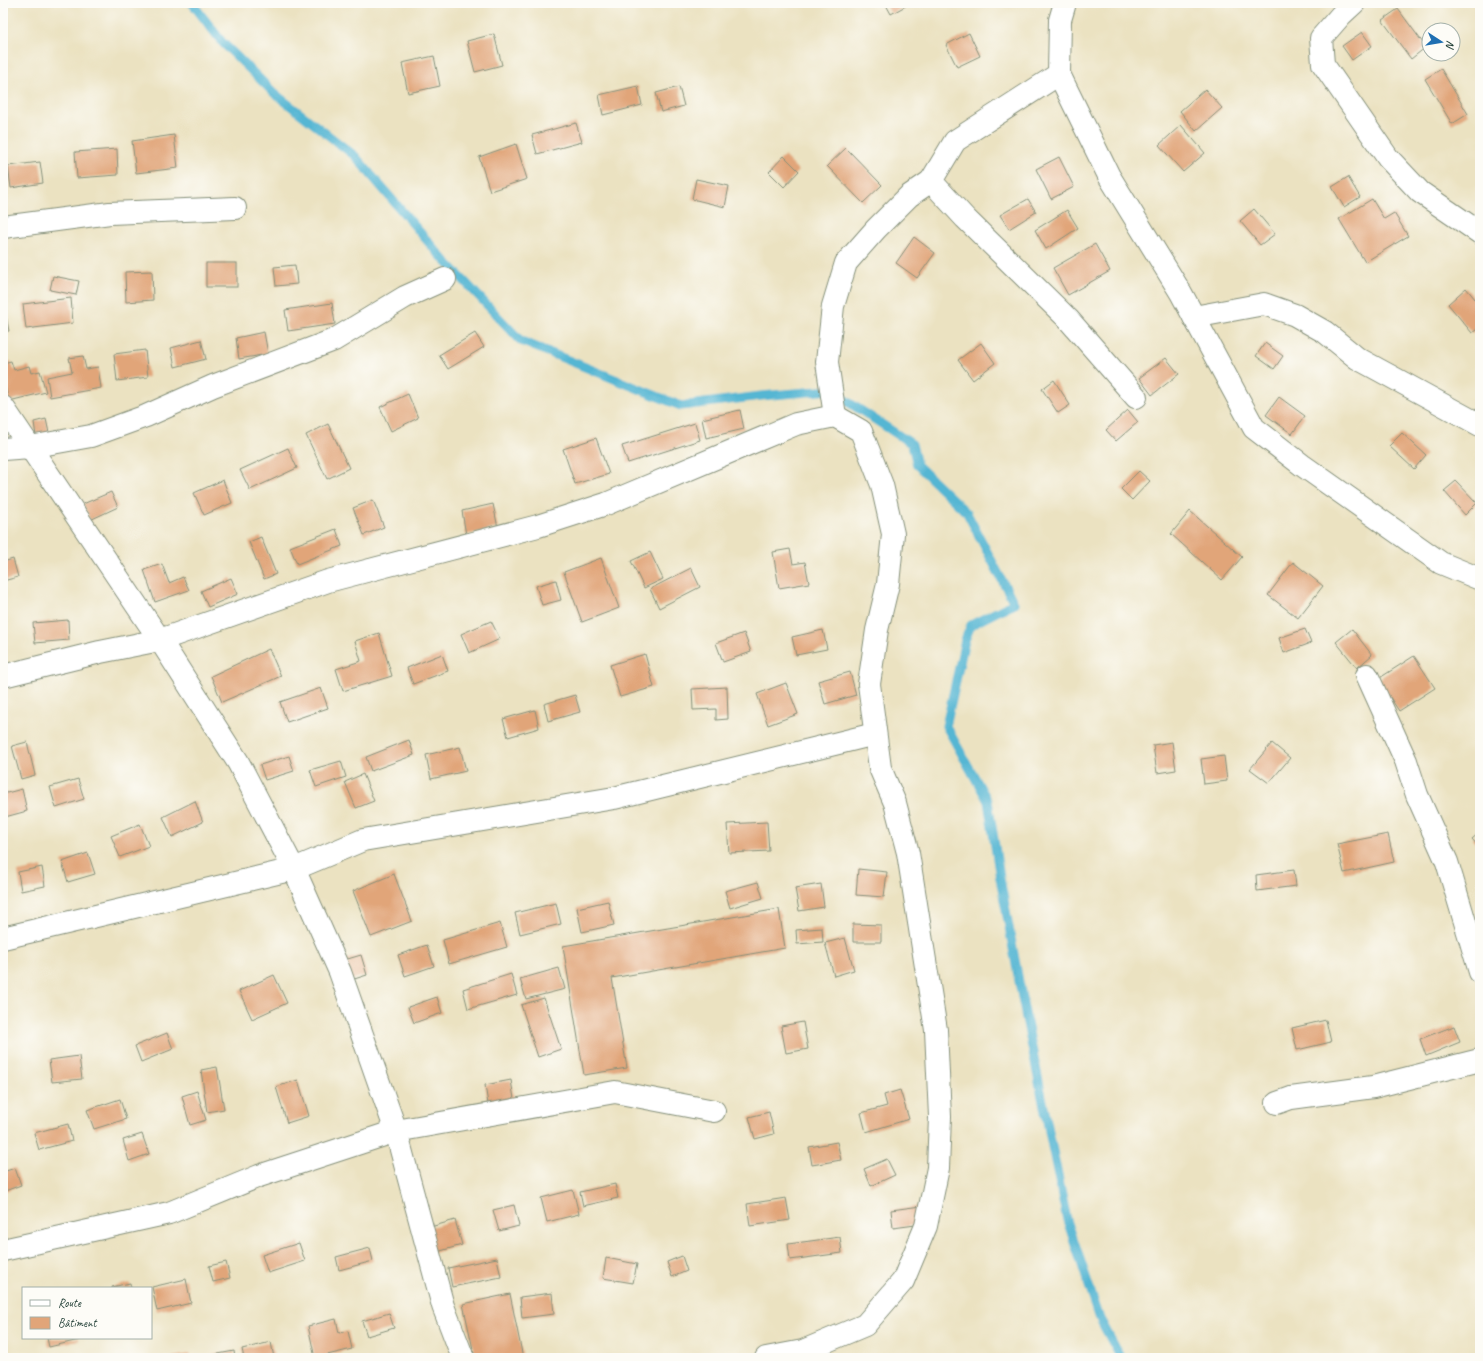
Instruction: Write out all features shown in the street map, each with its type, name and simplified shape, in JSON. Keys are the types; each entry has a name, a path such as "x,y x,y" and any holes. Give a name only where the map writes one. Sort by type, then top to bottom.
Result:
{"street":[{"path":"1065,3 1060,20 1059,74 1109,176 1194,317 1254,428 1302,465 1440,563 1480,579"},
{"path":"1354,3 1341,15 1321,38 1323,64 1388,158 1420,192 1479,230"},
{"path":"835,416 827,362 833,306 846,263 876,229 909,196 931,181 955,141 1059,74"},
{"path":"931,181 965,218 1068,319 1136,397"},
{"path":"3,227 110,213 236,208"},
{"path":"3,449 30,447 91,436 146,416 213,386 328,343 405,297 445,279"},
{"path":"1194,317 1264,304 1295,315 1325,332 1357,358 1480,425"},
{"path":"3,407 160,640 238,762 294,868 340,972 396,1130 443,1306 463,1358"},
{"path":"3,676 100,652 160,640 328,581 538,526 606,504 796,424 835,416 861,431 882,485 893,534 888,584 877,630 869,684 880,768 895,803 908,853 936,1030 940,1116 938,1168 926,1226 903,1281 865,1325 803,1351 766,1358"},
{"path":"1367,675 1406,761 1417,795 1447,862 1480,972"},
{"path":"3,938 294,868 363,840 614,798 875,734"},
{"path":"1277,1103 1291,1098 1362,1089 1480,1060"},
{"path":"3,1250 169,1213 259,1176 396,1130 615,1092 714,1111"}],"building":[{"path":"885,3 911,3 891,14"},
{"path":"1398,9 1421,40 1421,51 1411,59 1382,20"},
{"path":"1362,32 1372,46 1352,60 1342,46"},
{"path":"969,33 980,56 957,67 946,45"},
{"path":"494,34 502,65 475,72 467,41"},
{"path":"434,56 440,86 408,93 402,63"},
{"path":"1441,69 1468,114 1452,124 1425,79"},
{"path":"638,86 642,105 603,115 599,95"},
{"path":"679,87 684,106 661,112 656,93"},
{"path":"1205,89 1222,108 1196,131 1180,111"},
{"path":"576,123 582,142 537,154 532,135"},
{"path":"1181,125 1205,153 1183,172 1159,145"},
{"path":"174,135 178,168 136,173 132,141"},
{"path":"516,144 527,179 490,191 479,157"},
{"path":"846,148 882,185 863,203 827,166"},
{"path":"117,149 118,175 77,178 75,152"},
{"path":"784,156 799,171 784,187 769,172"},
{"path":"1059,157 1074,187 1051,199 1036,169"},
{"path":"40,162 43,183 11,188 8,166"},
{"path":"1348,177 1360,197 1344,207 1332,187"},
{"path":"696,179 729,186 725,207 692,199"},
{"path":"1028,199 1036,212 1009,229 1000,215"},
{"path":"1372,199 1384,219 1394,213 1408,236 1365,262 1339,219"},
{"path":"1254,209 1275,234 1260,245 1240,221"},
{"path":"1067,210 1078,228 1046,249 1035,230"},
{"path":"914,237 935,253 917,278 896,263"},
{"path":"1095,244 1110,271 1068,295 1053,268"},
{"path":"206,263 237,263 237,287 206,287"},
{"path":"295,265 297,284 276,286 274,267"},
{"path":"152,271 153,300 126,302 125,272"},
{"path":"53,276 79,281 76,295 50,290"},
{"path":"1466,288 1480,305 1480,327 1472,333 1448,304"},
{"path":"71,298 73,323 26,329 23,304"},
{"path":"332,303 335,324 288,331 285,310"},
{"path":"4,305 9,331 3,332 3,306"},
{"path":"264,332 268,354 239,359 236,338"},
{"path":"475,333 484,347 448,369 439,355"},
{"path":"201,340 206,359 175,367 171,348"},
{"path":"981,343 995,363 973,380 958,360"},
{"path":"1265,343 1283,356 1274,369 1256,356"},
{"path":"145,350 148,377 117,381 114,354"},
{"path":"83,356 86,369 98,367 101,388 50,397 47,377 72,372 69,358"},
{"path":"1166,358 1179,374 1152,395 1139,378"},
{"path":"11,361 14,370 29,366 31,373 40,371 46,392 9,401 3,378 3,363"},
{"path":"1054,380 1070,405 1058,413 1042,389"},
{"path":"408,394 418,418 391,431 380,407"},
{"path":"1279,397 1305,416 1292,434 1266,415"},
{"path":"740,410 744,429 706,438 702,419"},
{"path":"1128,410 1138,422 1116,441 1106,430"},
{"path":"46,419 49,433 36,436 34,422"},
{"path":"695,423 700,440 628,463 622,446"},
{"path":"328,424 349,468 327,479 306,435"},
{"path":"1402,433 1426,455 1414,469 1389,446"},
{"path":"596,438 609,474 575,484 563,449"},
{"path":"288,448 297,468 250,490 240,470"},
{"path":"1139,471 1150,481 1132,500 1121,489"},
{"path":"223,480 232,503 204,515 194,493"},
{"path":"1456,481 1477,503 1465,515 1444,491"},
{"path":"111,492 118,507 90,520 83,504"},
{"path":"373,500 384,527 364,535 353,508"},
{"path":"493,504 498,528 466,535 462,511"},
{"path":"1190,511 1242,557 1222,580 1171,534"},
{"path":"336,529 342,546 297,564 290,547"},
{"path":"261,537 276,574 264,579 249,542"},
{"path":"790,549 793,564 805,562 809,583 779,588 773,552"},
{"path":"650,552 663,579 644,588 631,561"},
{"path":"601,558 619,608 582,622 564,572"},
{"path":"13,559 18,577 3,581 3,562"},
{"path":"1293,562 1323,586 1298,618 1268,595"},
{"path":"162,564 169,583 183,577 189,590 155,602 144,570"},
{"path":"691,568 700,587 659,608 650,589"},
{"path":"231,578 238,594 208,607 201,591"},
{"path":"556,580 561,600 542,605 536,586"},
{"path":"3,620 6,640 3,640"},
{"path":"68,620 69,640 35,643 33,623"},
{"path":"491,621 500,639 469,653 461,634"},
{"path":"1305,629 1311,643 1284,653 1279,638"},
{"path":"1352,629 1372,655 1357,668 1336,642"},
{"path":"823,630 827,649 796,655 792,637"},
{"path":"379,633 392,676 343,691 336,669 361,661 355,641"},
{"path":"744,633 751,652 723,662 716,643"},
{"path":"269,649 281,676 222,702 211,676"},
{"path":"442,654 448,671 413,684 407,668"},
{"path":"645,654 654,687 620,697 610,665"},
{"path":"1414,656 1435,688 1399,711 1378,679"},
{"path":"850,672 856,695 825,704 818,681"},
{"path":"786,683 798,714 768,725 757,694"},
{"path":"727,687 728,719 716,720 716,709 693,710 692,689"},
{"path":"321,688 328,708 287,722 280,702"},
{"path":"575,695 580,712 548,721 544,704"},
{"path":"535,710 539,728 508,737 503,719"},
{"path":"409,740 414,755 371,771 366,757"},
{"path":"27,742 35,775 21,779 12,746"},
{"path":"1172,742 1176,770 1157,773 1153,745"},
{"path":"1272,743 1290,758 1269,783 1250,769"},
{"path":"460,747 466,771 431,779 426,755"},
{"path":"289,756 294,771 265,780 260,765"},
{"path":"1224,756 1227,781 1204,784 1201,759"},
{"path":"341,761 346,777 316,787 310,770"},
{"path":"363,774 374,801 356,808 345,782"},
{"path":"78,779 84,799 56,808 50,787"},
{"path":"22,789 27,811 5,817 3,794"},
{"path":"195,801 203,822 172,837 163,817"},
{"path":"767,822 769,851 729,853 727,824"},
{"path":"140,824 149,846 120,857 111,836"},
{"path":"1480,832 1480,848 1472,839"},
{"path":"1388,834 1394,862 1344,873 1337,844"},
{"path":"88,853 95,874 68,882 62,862"},
{"path":"42,867 45,886 21,891 18,872"},
{"path":"858,869 887,872 884,897 856,895"},
{"path":"1294,870 1296,886 1257,891 1256,875"},
{"path":"394,874 412,921 371,937 353,891"},
{"path":"758,882 763,898 730,908 725,891"},
{"path":"821,884 824,907 799,911 795,888"},
{"path":"608,901 614,925 582,932 577,908"},
{"path":"556,903 561,924 520,934 515,913"},
{"path":"779,909 785,948 612,978 627,1068 584,1075 563,946"},
{"path":"500,923 507,947 449,964 443,940"},
{"path":"853,924 881,925 881,942 853,942"},
{"path":"822,928 823,942 797,944 796,930"},
{"path":"845,938 854,970 834,976 825,943"},
{"path":"427,945 434,966 405,976 398,955"},
{"path":"361,955 367,975 348,981 341,961"},
{"path":"559,968 565,989 526,999 520,979"},
{"path":"511,974 517,995 468,1009 463,989"},
{"path":"274,975 287,1003 252,1019 239,991"},
{"path":"437,997 442,1013 414,1023 408,1007"},
{"path":"544,998 561,1049 538,1057 521,1005"},
{"path":"1326,1020 1331,1042 1297,1050 1292,1028"},
{"path":"803,1022 808,1049 786,1053 781,1026"},
{"path":"1454,1026 1460,1042 1426,1056 1420,1039"},
{"path":"167,1033 173,1049 141,1062 135,1046"},
{"path":"79,1056 82,1079 52,1082 49,1060"},
{"path":"217,1067 224,1109 207,1112 201,1070"},
{"path":"298,1080 309,1116 287,1123 276,1087"},
{"path":"511,1080 514,1099 488,1104 485,1085"},
{"path":"900,1090 909,1119 866,1132 861,1113 887,1106 884,1095"},
{"path":"197,1091 206,1120 190,1125 182,1096"},
{"path":"120,1099 126,1119 94,1129 87,1110"},
{"path":"769,1112 774,1134 755,1139 749,1117"},
{"path":"68,1124 72,1141 39,1150 34,1133"},
{"path":"142,1134 149,1154 129,1161 123,1140"},
{"path":"837,1142 841,1160 812,1165 809,1147"},
{"path":"887,1159 895,1175 871,1186 864,1169"},
{"path":"15,1168 21,1185 5,1191 3,1172"},
{"path":"615,1184 618,1198 583,1206 580,1192"},
{"path":"573,1190 579,1214 547,1222 541,1198"},
{"path":"786,1198 790,1220 750,1226 747,1204"},
{"path":"514,1205 519,1226 499,1231 493,1210"},
{"path":"921,1206 923,1224 893,1228 891,1210"},
{"path":"455,1220 462,1245 433,1253 427,1228"},
{"path":"840,1237 842,1253 790,1260 788,1244"},
{"path":"299,1243 305,1261 268,1273 262,1255"},
{"path":"370,1248 373,1261 339,1270 336,1257"},
{"path":"682,1256 687,1271 672,1277 667,1262"},
{"path":"497,1258 501,1277 452,1287 448,1268"},
{"path":"606,1258 637,1264 633,1283 603,1278"},
{"path":"226,1262 230,1278 213,1282 209,1266"},
{"path":"186,1279 191,1303 157,1311 152,1287"},
{"path":"130,1283 131,1287 112,1287"},
{"path":"552,1293 554,1314 522,1318 520,1297"},
{"path":"510,1294 523,1358 475,1358 463,1304"},
{"path":"389,1313 394,1328 367,1336 362,1321"},
{"path":"336,1319 339,1333 348,1331 352,1349 315,1358 308,1326"},
{"path":"47,1339 79,1339 79,1340 49,1347"},
{"path":"271,1342 274,1358 244,1358 242,1349"},
{"path":"234,1351 235,1358 202,1358 202,1357"},
{"path":"190,1354 191,1358 172,1358 172,1357"}],"waterway":[{"path":"192,3 222,42 274,93 355,156 436,251 521,341 681,406 761,396 830,390 912,444 917,465 967,513 1014,603 971,625 965,640 946,726 988,801 1000,878 1023,1003 1067,1220 1100,1319 1121,1358"}]}
